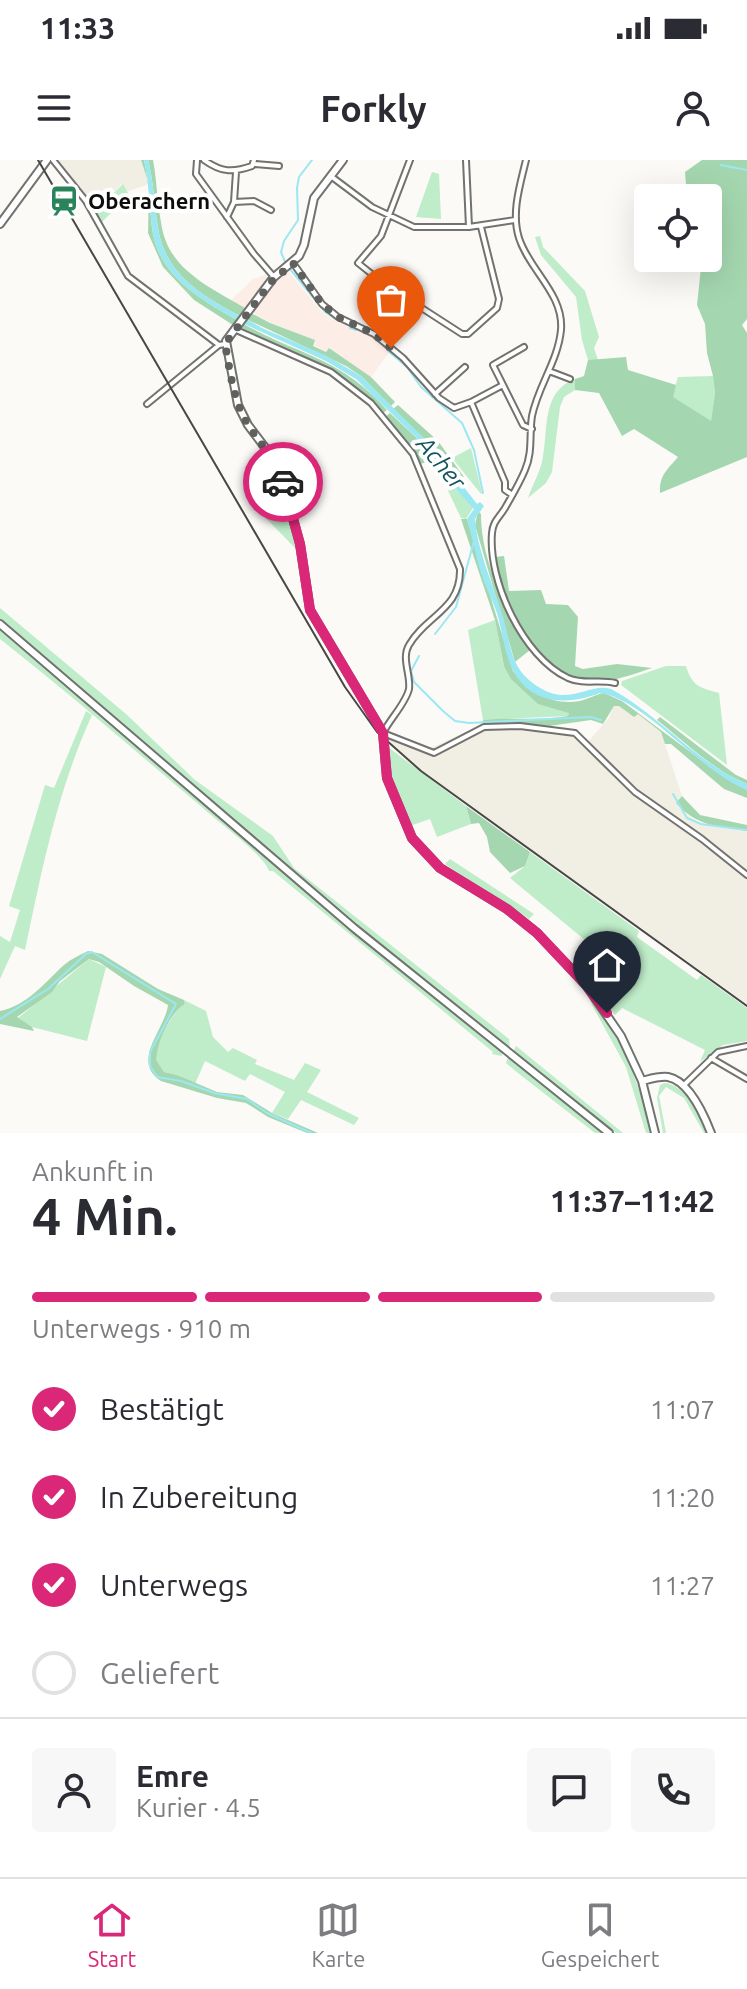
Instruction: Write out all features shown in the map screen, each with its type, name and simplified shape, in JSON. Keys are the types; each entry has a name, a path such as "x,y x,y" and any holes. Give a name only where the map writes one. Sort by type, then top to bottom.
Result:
{"street":[{"path":"0,224 50,160 86,201 128,276 222,344 238,405 280,472 300,544 310,610 383,733 390,787 406,827 419,847 440,868 507,909 537,933 563,959 607,1013 642,1081 655,1133"},
{"path":"197,160 196,174 274,277"},
{"path":"204,160 222,171 236,172 254,162 279,166"},
{"path":"147,404 222,344 274,277 289,266 304,245 314,198 343,160"},
{"path":"410,160 381,236 358,263 383,283 462,334 474,330 497,308 499,299 481,227"},
{"path":"466,160 469,227"},
{"path":"526,160 515,220 518,237 527,258 559,309 561,332 532,417 532,445 528,460 503,511 495,518 493,558 504,598 531,648 559,673 584,683 615,683"},
{"path":"227,217 234,202 236,172"},
{"path":"332,177 372,207 420,228 481,227 515,220"},
{"path":"234,202 254,201 271,210"},
{"path":"289,266 322,304 338,317 374,334 403,358 435,394 454,408 503,385"},
{"path":"236,326 331,372 371,403 413,454 460,569 456,594 408,645 408,691 383,733"},
{"path":"524,347 493,365 523,425 532,429"},
{"path":"435,394 465,367"},
{"path":"549,371 570,379"},
{"path":"471,402 505,482 505,490 511,494"},
{"path":"505,482 516,487"},
{"path":"0,624 354,928 609,1133"},
{"path":"383,733 434,753 484,727 520,726 575,733 635,792 747,875"},
{"path":"683,1086 718,1052 747,1046"},
{"path":"711,1058 747,1079"},
{"path":"642,1081 664,1077 683,1086 699,1108 711,1133"}],"shaded area":[{"path":"56,160 141,160 149,184 126,192 122,184 95,212"},
{"path":"288,271 323,313 333,320 335,317 361,329 391,350 371,377 329,348 326,352 313,345 315,340 270,323 231,300 253,279 265,275 275,283"},
{"path":"614,706 619,706 634,717 637,713 661,732 682,796 676,803 684,813 701,824 747,831 747,1004 414,765 389,741 392,734 431,748 483,724 575,736 585,745 609,718"}],"green space":[{"path":"148,160 153,160 161,222 171,252 204,284 245,308 240,316 187,282 168,258 158,228"},
{"path":"702,160 747,160 747,319 742,325 747,333 747,457 660,493 663,477 678,457 634,429 622,436 599,393 575,390 575,379 584,376 588,360 626,357 628,370 676,385 673,397 711,421 715,393 713,376 707,353 705,324 697,305 701,272 722,272 722,184 686,184 685,172"},
{"path":"432,172 439,174 441,219 416,217"},
{"path":"123,184 129,195 101,223 95,212"},
{"path":"149,192 153,234 165,263 185,286 237,320 233,325 194,300 163,267 148,233"},
{"path":"540,236 543,247 585,291 599,337 594,348 598,360 588,360 576,297 541,255 535,237"},
{"path":"251,313 315,340 313,346 326,352 329,348 371,377 395,402 391,406 361,376 346,366 246,319"},
{"path":"242,323 335,368 370,392 387,410 382,414 335,372 239,328"},
{"path":"713,376 715,393 711,422 672,397 678,377"},
{"path":"575,379 575,390 564,397 560,407 552,472 546,483 528,498 542,462 551,403 564,385"},
{"path":"398,405 438,441 464,477 458,481 432,446 393,409"},
{"path":"390,413 424,445 446,476 442,477 431,461 420,464 413,449 385,417"},
{"path":"471,448 482,493 481,494 452,458"},
{"path":"446,477 473,508 466,519 461,518 442,478"},
{"path":"280,485 299,552 256,508"},
{"path":"478,511 496,585 530,650 515,662 475,525"},
{"path":"461,519 467,519 513,671 519,679 542,696 560,701 580,701 604,693 622,701 724,777 747,790 747,798 724,789 671,744 665,744 661,732 638,714 634,717 619,706 614,706 603,724 591,720 549,726 511,722 483,724 483,720 557,717 568,716 569,713 538,704 511,679 504,666 495,620"},
{"path":"504,556 509,591 541,590 546,604 568,605 578,617 575,666 583,669 617,664 652,668 594,682 567,676 551,665 537,650 514,613 495,557"},
{"path":"0,608 126,714 195,780 273,836 294,868 509,1039 510,1047 507,1048 351,920 0,620"},
{"path":"495,620 504,666 567,710 568,716 483,720 468,630"},
{"path":"0,627 394,963 502,1051 502,1056 492,1054 273,871 269,871 239,838 0,639"},
{"path":"666,666 686,666 698,685 719,693 727,765 621,685 622,681"},
{"path":"86,711 92,715 60,802 25,950 15,946 0,979 0,936 10,942 20,910 9,906 45,785 54,788"},
{"path":"660,717 736,775 747,780 747,784 700,755 657,720"},
{"path":"388,747 466,806 471,824 437,837 430,819 410,826 390,775"},
{"path":"682,796 700,815 747,825 747,831 708,824 692,817 676,803"},
{"path":"466,806 530,852 525,866 510,873 490,852 487,837 479,823 471,824"},
{"path":"530,852 639,931 637,937 697,980 701,975 747,1008 747,1041 723,1045 700,1062 705,1050 622,1008 615,1015 606,1003 635,962 597,950 510,878 525,866"},
{"path":"450,859 534,914 529,919 455,871 445,864"},
{"path":"88,951 102,954 158,989 184,1000 185,1004 169,1021 159,1045 156,1060 164,1072 217,1092 243,1095 272,1113 318,1133 307,1133 268,1117 246,1103 217,1098 161,1081 152,1073 149,1055 168,1005 99,962 89,959 60,981 52,992 17,1017 34,1031 0,1024 0,1011 27,999 67,963"},
{"path":"89,959 106,967 87,1041 32,1027 17,1019"},
{"path":"593,998 629,1063 653,1133 646,1133 626,1067 592,1005 590,1000"},
{"path":"184,1000 206,1011 213,1037 228,1052 233,1048 257,1060 255,1064 294,1080 305,1063 321,1070 307,1092 359,1118 354,1125 301,1100 288,1119 272,1113 285,1092 250,1074 245,1081 205,1061 195,1084 164,1072 155,1060 156,1053 165,1029 185,1004"},
{"path":"516,1046 623,1133 616,1133 513,1052"},
{"path":"508,1057 602,1133 595,1133 518,1073 506,1063"},
{"path":"665,1083 686,1095 708,1133 704,1133 684,1098 666,1087 659,1096 666,1133 663,1133 657,1098 660,1085"}],"water":[{"path":"144,160 148,160 158,228 168,258 187,282 240,316 237,320 185,286 165,263 153,234"},
{"name":"Acher","path":"246,319 325,355 361,376 432,446 477,504 480,502 484,506 475,519 479,545 513,656 528,679 542,689 559,695 597,688 611,689 646,712 712,764 747,784 747,790 729,781 654,722 617,698 600,693 574,700 549,699 527,688 511,666 497,613 481,572 467,519 474,509 451,484 424,445 356,379 326,361 242,323"}],"waterway":[{"path":"286,264 281,252 284,241 298,220 299,177 312,160"},
{"path":"721,165 747,170"},
{"path":"290,269 325,312 334,318"},
{"path":"350,328 356,330"},
{"name":"Acher","path":"387,350 407,367 421,387 462,423 474,450 483,493"},
{"path":"435,634 456,607 474,541"},
{"path":"419,656 411,671 414,682 455,721 469,723 591,717 601,720"},
{"path":"673,794 687,818 701,824 747,830"},
{"path":"0,1019 48,989 92,952 176,1004 150,1052 150,1066 157,1077 247,1099 267,1113 311,1133"}],"railway":[{"path":"38,160 345,687 377,732 421,771 747,1006"}],"way so far":[{"path":"283,482 269,451 248,425 238,405 225,344 271,282 293,263 322,304 338,317 374,334 391,348"}],"place":[{"name":"Oberachern","path":"64,201"}],"route":[{"path":"283,482 303,558 310,610 380,726 387,778 412,838 440,868 507,909 537,933 586,985 607,1013"}]}
